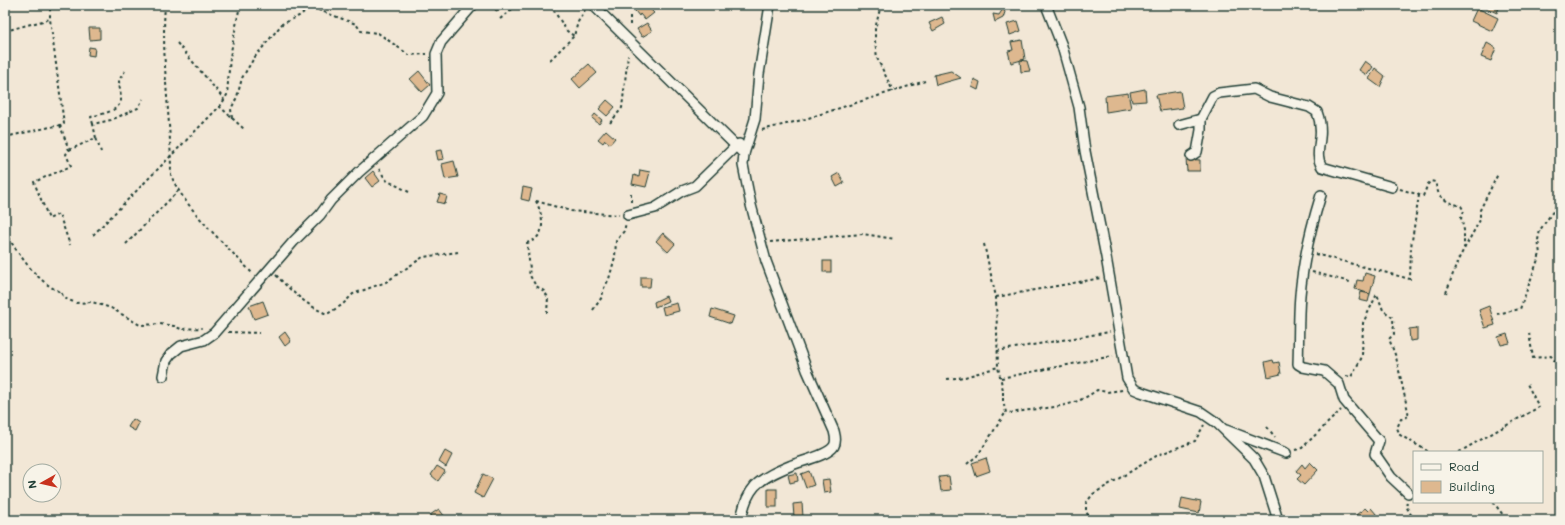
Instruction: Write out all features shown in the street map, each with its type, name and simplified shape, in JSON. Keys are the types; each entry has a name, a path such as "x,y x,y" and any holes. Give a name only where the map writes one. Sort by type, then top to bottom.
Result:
{"street":[{"path":"162,376 166,360 171,354 181,346 204,340 216,331 259,280 320,215 331,200 372,159 423,116 432,105 437,93 436,54 441,42 473,5"},
{"path":"593,5 722,132 735,147 744,154"},
{"path":"741,520 743,507 754,487 764,478 830,450 836,441 834,431 788,321 766,261 746,183 743,165 744,154 755,119 759,74 770,5"},
{"path":"1046,5 1062,46 1079,107 1085,151 1127,378 1134,388 1153,397 1201,412 1223,428 1254,459 1264,476 1278,520"},
{"path":"1191,156 1197,152 1201,130 1201,119 1213,96 1218,93 1254,89 1270,97 1309,107 1317,112 1319,118 1320,138 1318,161 1322,167 1392,187"},
{"path":"1179,125 1201,119"},
{"path":"628,215 654,208 682,191 695,186 735,147 750,135"},
{"path":"1321,195 1303,269 1300,297 1298,364 1303,367 1324,370 1339,384 1344,400 1378,441 1375,454 1391,476 1408,493"},
{"path":"1223,428 1286,453"}],"path":[{"path":"5,138 64,124 50,20 50,5"},
{"path":"165,5 164,61 171,175 178,191 200,218 259,280"},
{"path":"93,235 171,157 219,106 227,95 230,57 240,5"},
{"path":"500,19 518,5"},
{"path":"550,5 567,31 574,36"},
{"path":"550,60 574,36 578,22 586,8 586,5"},
{"path":"881,5 875,29 877,58 892,92"},
{"path":"232,118 230,108 237,97 242,78 254,58 282,24 308,9 316,9 356,24 361,31 378,33 409,55 436,54"},
{"path":"610,123 622,108 630,41 630,16"},
{"path":"5,31 50,20"},
{"path":"177,43 224,99"},
{"path":"101,152 91,117 115,110 119,105 118,80 125,71"},
{"path":"750,135 925,81"},
{"path":"93,124 111,120 138,108 143,99"},
{"path":"219,106 244,130"},
{"path":"60,125 69,150"},
{"path":"70,245 59,214 49,219 34,182 71,166 66,154 69,150 96,138"},
{"path":"372,159 386,180 409,192"},
{"path":"1446,292 1458,260 1480,220 1480,210 1498,174"},
{"path":"1392,187 1423,196 1428,184 1431,181 1436,182 1439,195 1448,202 1461,206 1464,211 1461,218 1464,230 1464,248"},
{"path":"126,244 178,191"},
{"path":"593,310 602,297 604,288 609,279 615,257 616,241 624,231 631,206 631,193"},
{"path":"1308,252 1410,279 1411,247 1419,195"},
{"path":"547,313 548,297 544,291 536,286 529,274 530,269 527,243 534,241 540,235 542,226 541,213 536,201 571,211 628,215"},
{"path":"1497,314 1520,309 1540,254 1538,240 1540,230 1556,207 1560,206"},
{"path":"5,233 20,256 50,288 61,292 64,298 76,303 92,302 111,308 140,325 160,324 174,326 181,329 199,328 216,331 259,333"},
{"path":"761,243 863,234 894,239"},
{"path":"968,464 978,455 1006,412 1003,402 1001,378 998,367 996,297 984,244"},
{"path":"270,268 293,293 313,308 327,314 342,305 353,294 386,282 423,257 458,252"},
{"path":"1303,269 1350,282"},
{"path":"996,297 1109,276"},
{"path":"1339,384 1345,376 1351,377 1362,357 1363,323 1377,294 1383,310 1393,318 1394,334 1389,339 1396,357 1409,416 1401,419 1397,428 1400,435 1427,451"},
{"path":"997,351 1118,330"},
{"path":"1529,333 1533,358 1551,356 1560,368"},
{"path":"1001,378 1122,354"},
{"path":"947,379 965,378 998,367"},
{"path":"1461,451 1539,407 1527,384"},
{"path":"1006,412 1012,414 1072,404 1086,398 1097,390 1107,392 1134,388"},
{"path":"1267,427 1286,453 1302,448 1348,404"},
{"path":"1092,520 1086,512 1086,503 1093,494 1158,455 1195,441 1208,417"},
{"path":"1408,493 1406,506 1414,520"},
{"path":"1494,503 1506,520"},
{"path":"1187,520 1188,515"}],"building":[{"path":"493,5 503,5 504,7 496,11"},
{"path":"634,5 651,5 653,8 651,10 654,13 645,20 640,14 639,16 632,7"},
{"path":"1487,5 1500,5 1497,13 1486,8"},
{"path":"1477,8 1498,18 1492,31 1471,21"},
{"path":"1003,9 1005,12 1003,18 995,22 993,14 999,15"},
{"path":"942,17 945,24 933,31 929,23"},
{"path":"1018,21 1021,31 1010,35 1007,24"},
{"path":"647,23 652,31 642,37 637,29"},
{"path":"89,28 100,28 100,39 90,40"},
{"path":"1022,40 1025,59 1011,63 1008,51 1013,50 1011,42"},
{"path":"1487,43 1496,48 1491,61 1481,57"},
{"path":"89,47 95,48 94,56 88,55"},
{"path":"1020,60 1027,61 1030,71 1021,72"},
{"path":"1365,61 1373,67 1367,75 1359,70"},
{"path":"589,64 597,73 580,88 572,79"},
{"path":"1375,68 1385,76 1380,87 1369,79"},
{"path":"419,71 430,85 422,92 410,79"},
{"path":"951,71 961,78 936,85 934,75"},
{"path":"974,79 980,82 978,90 972,87"},
{"path":"1145,89 1146,101 1132,102 1130,92"},
{"path":"1180,91 1183,108 1160,111 1156,95"},
{"path":"1128,93 1131,108 1106,112 1105,96"},
{"path":"607,100 615,107 607,116 599,109"},
{"path":"595,114 602,120 599,124 592,118"},
{"path":"606,130 615,138 610,144 605,140 603,143 598,139"},
{"path":"442,150 444,159 438,160 436,151"},
{"path":"1186,159 1200,160 1200,171 1187,171"},
{"path":"454,161 458,177 445,179 442,164"},
{"path":"640,170 650,172 646,187 632,184 634,175 639,177"},
{"path":"373,171 380,181 372,187 365,178"},
{"path":"839,173 844,183 837,187 832,177"},
{"path":"523,187 532,189 529,201 521,199"},
{"path":"440,194 447,196 445,204 437,202"},
{"path":"663,233 675,244 668,252 656,241"},
{"path":"823,261 831,261 831,272 823,272"},
{"path":"1365,273 1375,276 1370,294 1355,289 1357,280 1363,281"},
{"path":"641,277 651,277 650,287 641,287"},
{"path":"1361,292 1370,294 1368,302 1359,300"},
{"path":"666,296 668,301 655,307 654,302"},
{"path":"263,301 268,314 254,319 249,306"},
{"path":"677,303 679,311 664,315 662,307"},
{"path":"1489,306 1495,325 1485,328 1479,310"},
{"path":"712,309 734,316 731,324 710,317"},
{"path":"1417,328 1417,340 1410,341 1409,329"},
{"path":"285,332 291,341 285,346 279,337"},
{"path":"1507,334 1510,343 1501,345 1498,337"},
{"path":"1273,360 1274,363 1279,362 1281,374 1268,377 1265,362"},
{"path":"133,419 139,423 135,431 128,427"},
{"path":"445,451 452,455 446,467 439,462"},
{"path":"986,458 990,471 976,476 972,463"},
{"path":"1310,462 1318,470 1304,485 1297,479 1301,475 1296,471 1302,464 1305,468"},
{"path":"437,466 445,471 438,481 431,475"},
{"path":"809,471 814,485 806,488 801,474"},
{"path":"797,473 798,481 790,483 788,475"},
{"path":"483,474 493,479 483,498 474,493"},
{"path":"949,476 951,490 941,491 939,477"},
{"path":"829,479 831,492 824,493 822,480"},
{"path":"768,489 777,489 777,507 768,507"},
{"path":"1182,498 1201,502 1199,513 1180,509"},
{"path":"802,503 803,517 794,517 793,504"},
{"path":"1365,508 1368,511 1371,508 1377,515 1374,518 1376,520 1360,520 1356,515"},
{"path":"439,509 445,517 440,520 433,520 430,515"}]}
